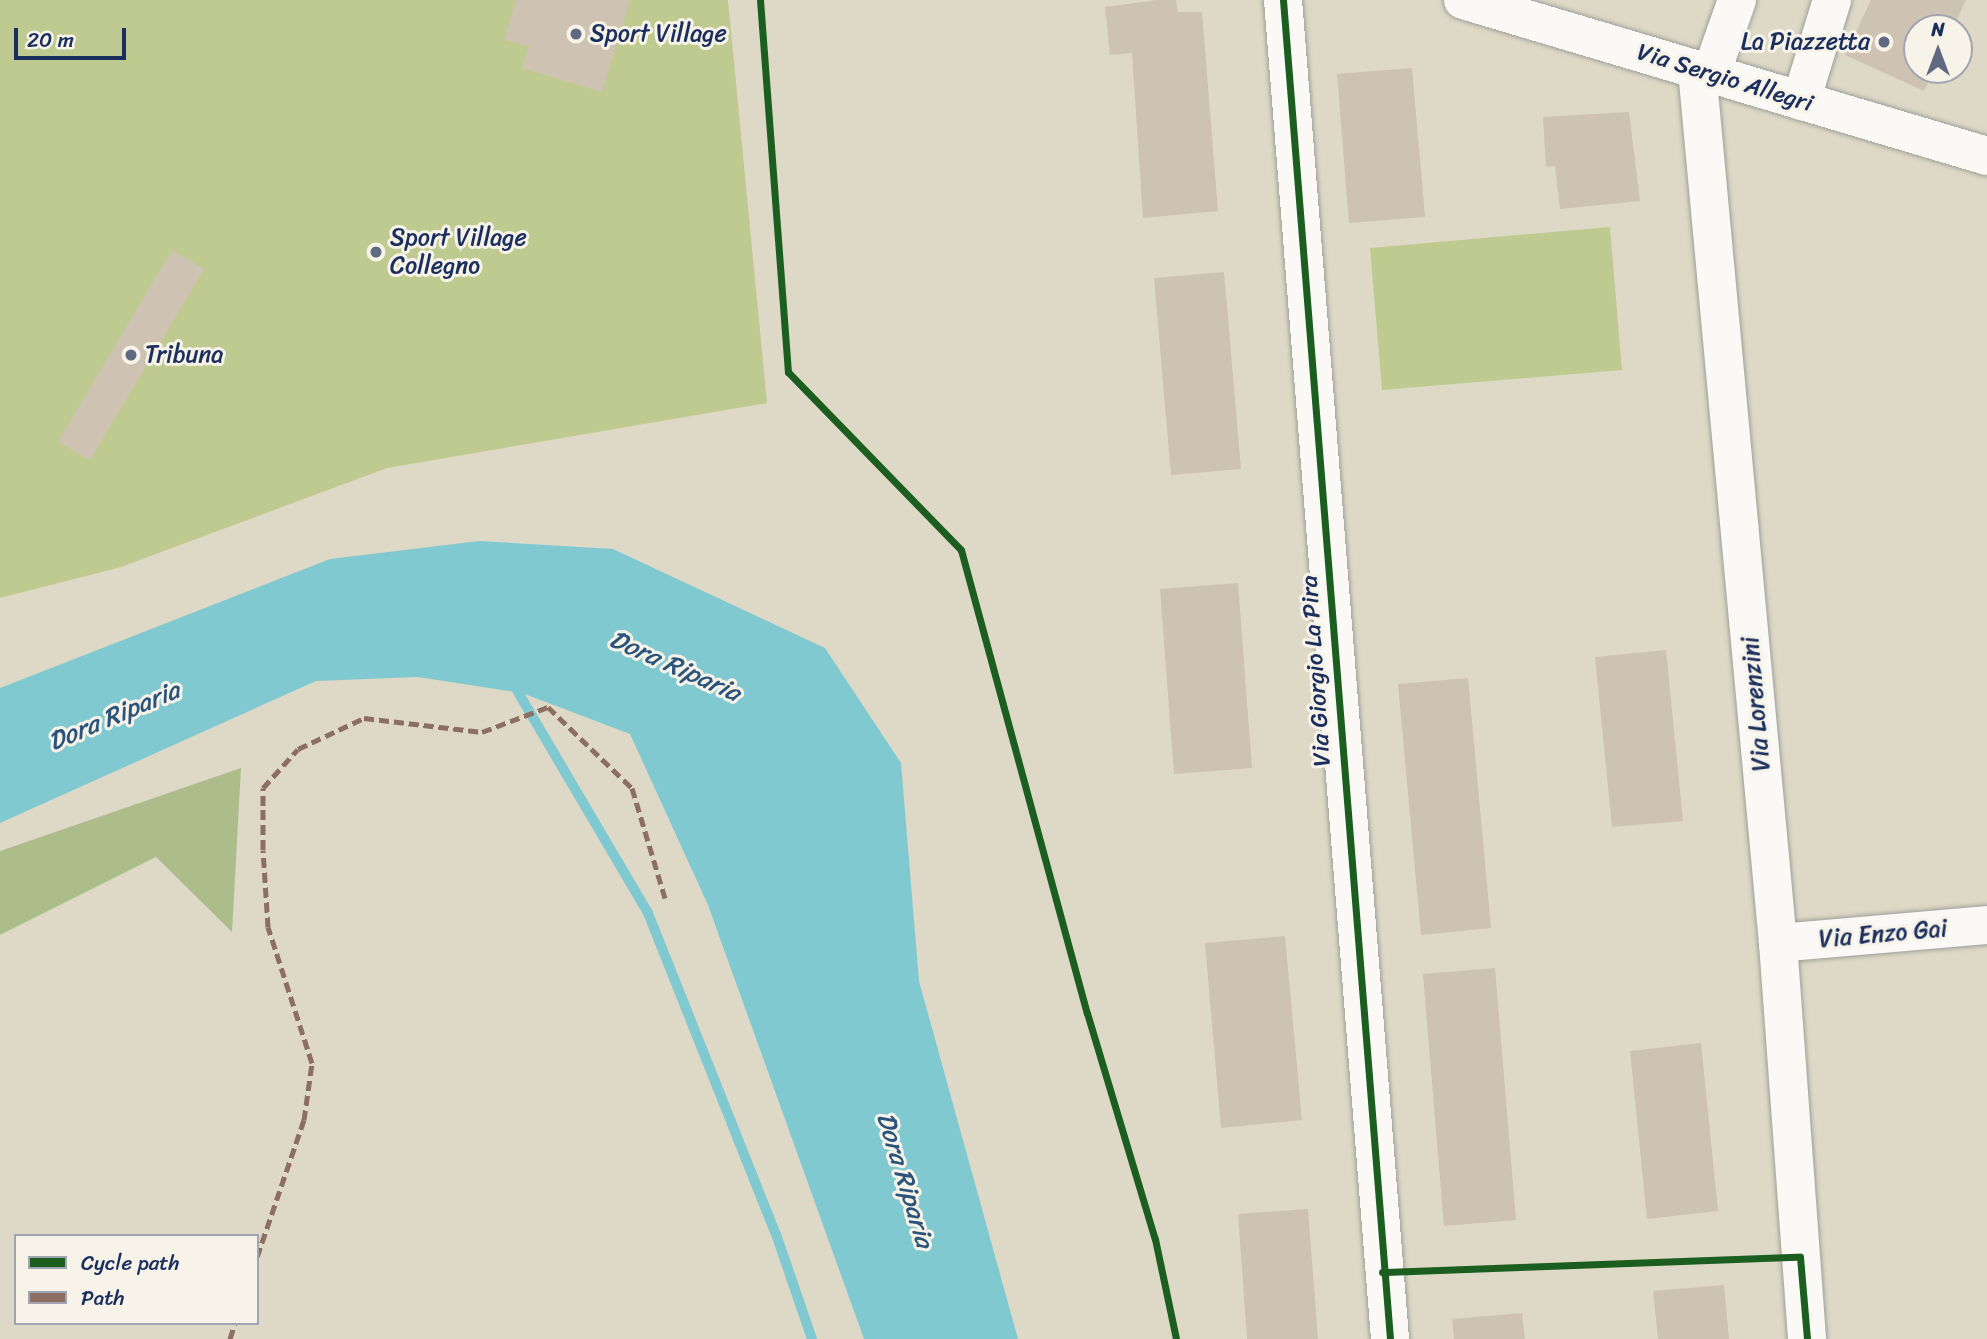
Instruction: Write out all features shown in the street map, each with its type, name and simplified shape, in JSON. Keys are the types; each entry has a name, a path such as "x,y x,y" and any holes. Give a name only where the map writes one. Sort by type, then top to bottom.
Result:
{"street":[{"name":"Via Giorgio La Pira","path":"1283,0 1390,1339"},
{"name":"Via Sergio Allegri","path":"1463,0 1987,156"},
{"path":"1704,72 1737,0"},
{"path":"1801,101 1832,0"},
{"name":"Via Lorenzini","path":"1704,72 1779,943 1807,1339"},
{"name":"Via Enzo Gai","path":"1779,943 1987,925"}],"green space":[{"name":"Sport Village Collegno","path":"0,0 728,0 767,403 387,468 121,567 0,598"},
{"path":"1610,227 1622,370 1382,390 1370,248"},
{"path":"241,768 232,932 156,857 0,935 0,851"}],"water":[{"name":"Dora Riparia","path":"479,541 613,549 825,648 901,763 919,981 1018,1339 864,1339 708,905 630,734 522,693 418,677 316,681 0,823 0,688 330,559"}],"building":[{"name":"Sport Village","path":"516,0 630,0 602,92 522,68 529,46 504,40"},
{"path":"1176,0 1178,12 1202,12 1218,211 1143,218 1132,53 1110,55 1105,7"},
{"name":"La Piazzetta","path":"1871,0 1966,0 1960,14 1903,14 1903,81 1845,55"},
{"path":"1412,68 1425,217 1349,223 1337,74"},
{"name":"La Piazzetta","path":"1909,84 1927,84 1924,91"},
{"path":"1629,112 1640,201 1560,209 1555,166 1546,167 1543,117"},
{"name":"Tribuna","path":"172,250 204,269 90,460 58,442"},
{"path":"1224,272 1241,469 1171,475 1154,278"},
{"path":"1238,583 1252,768 1174,774 1160,589"},
{"path":"1666,650 1683,821 1612,827 1595,657"},
{"path":"1468,678 1491,928 1421,935 1398,684"},
{"path":"1285,936 1302,1120 1221,1128 1205,943"},
{"path":"1495,968 1516,1220 1444,1226 1423,974"},
{"path":"1701,1043 1718,1211 1647,1219 1630,1051"},
{"path":"1308,1209 1318,1339 1247,1339 1238,1214"},
{"path":"1724,1285 1729,1339 1658,1339 1653,1291"},
{"path":"1522,1313 1525,1339 1454,1339 1452,1319"}],"waterway":[{"path":"512,682 648,913 776,1234 812,1339"}],"marked path":[{"path":"259,1251 304,1120 312,1063 268,927 263,850 263,788 298,749 364,718 482,732 548,707 632,788 665,898"},
{"path":"230,1339 234,1325"}],"cycle path":[{"path":"760,0 788,372 961,550 1087,1013 1155,1239 1176,1339"},
{"path":"1283,0 1390,1339"},
{"path":"1382,1272 1800,1257 1807,1339"}],"place":[{"name":"Sport Village","path":"576,34"},
{"name":"La Piazzetta","path":"1884,42"},
{"name":"Sport Village Collegno","path":"376,252"},
{"name":"Tribuna","path":"131,355"}]}
